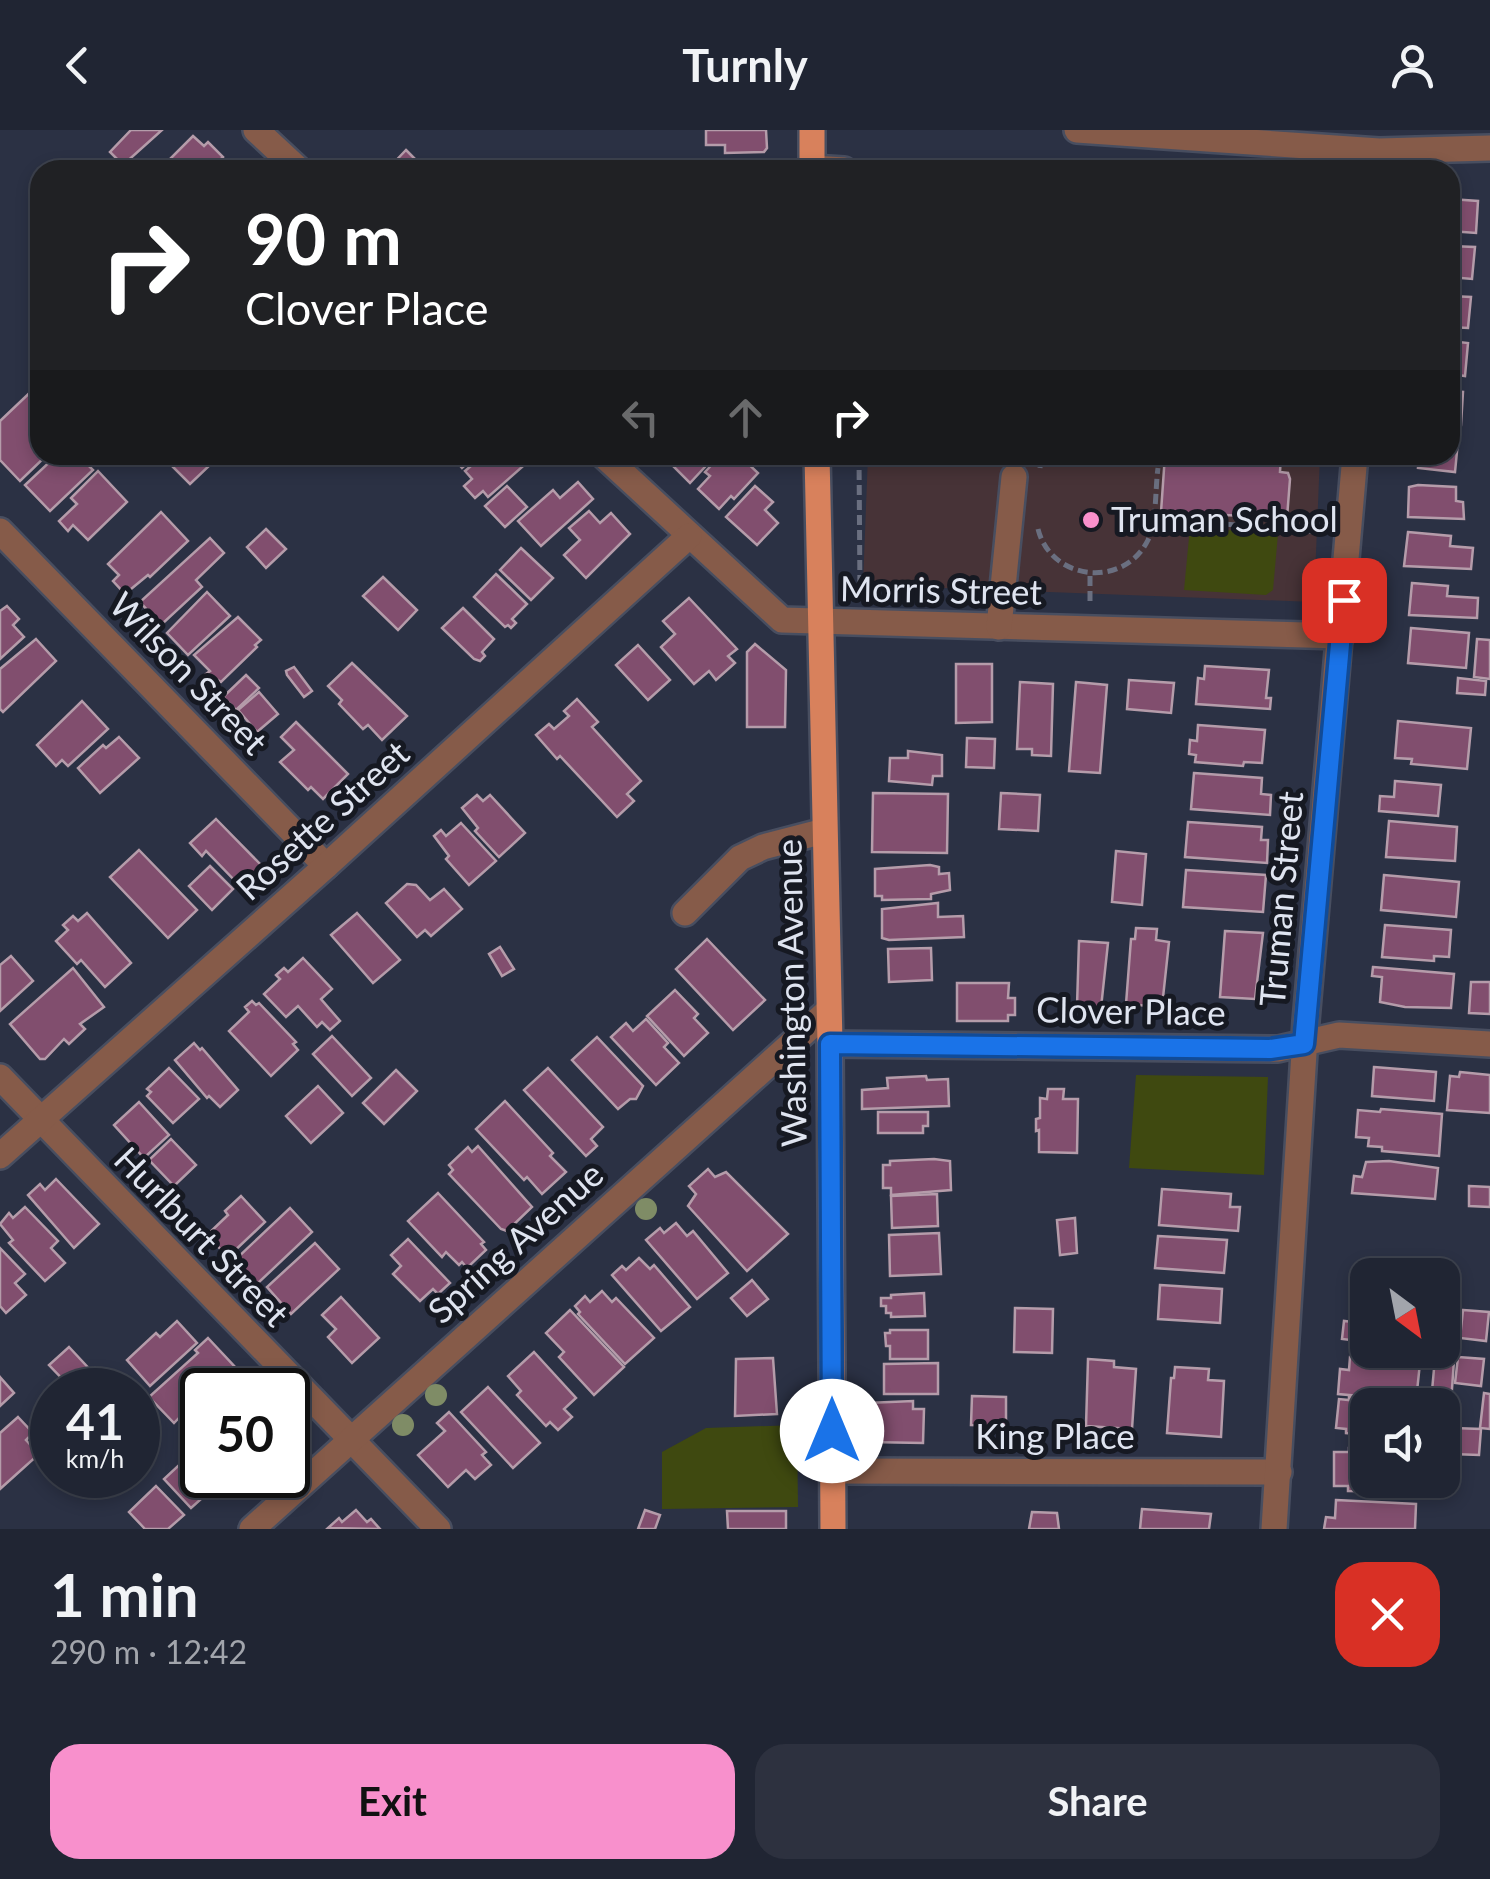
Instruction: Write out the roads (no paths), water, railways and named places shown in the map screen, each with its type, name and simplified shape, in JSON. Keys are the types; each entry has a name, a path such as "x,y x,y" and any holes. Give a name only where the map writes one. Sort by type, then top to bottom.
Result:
{"main road":[{"path":"812,130 812,160"},
{"name":"Washington Avenue","path":"817,465 830,1044 833,1529"}],"street":[{"path":"256,130 288,160"},
{"path":"1077,130 1285,157 1378,160 1490,148"},
{"name":"Morris Street","path":"614,465 782,620 1341,636"},
{"name":"Truman Street","path":"1274,1529 1304,1044 1354,465"},
{"path":"999,628 1027,478"},
{"name":"Wilson Street","path":"0,531 326,866"},
{"name":"Rosette Street","path":"0,1156 690,536"},
{"path":"685,914 740,858 763,847 824,830"},
{"name":"Spring Avenue","path":"252,1529 828,1010"},
{"name":"Clover Place","path":"830,1044 1270,1049 1339,1035 1490,1044"},
{"name":"Hurlburt Street","path":"0,1077 438,1529"},
{"name":"King Place","path":"832,1470 1278,1472"}],"place":[{"name":"Truman School","path":"1091,520"}]}
